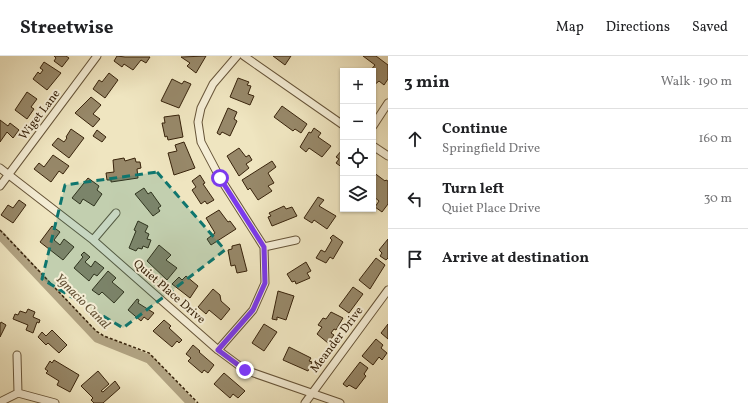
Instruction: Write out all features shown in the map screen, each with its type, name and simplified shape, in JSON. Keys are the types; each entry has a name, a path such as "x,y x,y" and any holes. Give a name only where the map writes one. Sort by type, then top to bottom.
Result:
{"street":[{"name":"Wiget Lane","path":"0,186 97,56"},
{"path":"218,350 253,310 265,283 264,247 216,172 201,142 198,122 201,108 213,84 237,56"},
{"path":"244,56 340,123"},
{"path":"376,121 388,103"},
{"path":"376,148 388,156"},
{"name":"Quiet Place Drive","path":"0,168 93,240 218,350 245,370 340,403"},
{"path":"93,240 116,213"},
{"path":"264,247 296,240"},
{"name":"Meander Drive","path":"305,403 388,290"},
{"path":"17,355 18,393"},
{"path":"0,402 18,393 55,403"}],"path":[{"path":"0,230 96,331 104,336 149,353 198,403"}],"highlighted area":[{"path":"157,172 225,250 123,328 42,279 65,185"}],"building":[{"path":"54,56 66,56 69,58 62,67 54,61 56,58"},
{"path":"117,56 150,57 146,63 141,60 133,70 124,64 122,67 114,61"},
{"path":"206,56 196,73 187,66 190,63 181,57"},
{"path":"273,56 291,56 285,65"},
{"path":"363,56 376,56 388,65 388,79 384,85 379,81 376,84 376,68 372,68 375,65"},
{"path":"44,62 61,73 47,90 33,79 38,72 40,74 43,70 40,68"},
{"path":"109,73 118,80 105,98 93,89 99,80 102,82"},
{"path":"238,78 249,82 247,85 251,86 248,94 254,96 250,105 230,97"},
{"path":"172,79 182,84 184,81 191,84 179,108 161,101"},
{"path":"27,92 37,99 31,107 34,109 27,119 15,110"},
{"path":"91,97 101,105 93,114 100,119 93,127 75,113"},
{"path":"282,106 307,124 301,133 295,129 293,131 274,117"},
{"path":"228,108 237,112 234,119 237,121 230,136 222,132 220,135 217,133"},
{"path":"179,115 183,137 168,140 167,136 165,137 162,123 165,123 164,117"},
{"path":"0,120 8,126 10,123 19,130 13,138 7,132 0,142"},
{"path":"314,128 321,133 318,137 331,146 322,157 309,148 306,152 300,147 309,132 311,133"},
{"path":"71,129 84,138 69,158 52,145 58,138 64,142"},
{"path":"97,130 106,137 102,142 93,136"},
{"path":"184,142 195,168 174,175 168,153 177,151 175,145"},
{"path":"239,148 246,157 249,155 252,160 246,164 249,168 239,176 227,156"},
{"path":"340,152 340,166 336,163 339,159 336,157"},
{"path":"53,155 69,166 63,174 59,171 51,182 34,169 39,163 44,167"},
{"path":"124,158 125,161 135,158 136,162 140,162 141,168 137,169 138,178 111,182 111,180 107,180 106,173 114,172 113,160"},
{"path":"272,161 276,167 268,173 274,183 268,186 272,191 258,200 250,188 248,190 242,180"},
{"path":"376,174 385,181 388,181 388,204 382,212 376,208 379,201 376,198"},
{"path":"200,175 205,183 203,184 214,200 207,204 205,201 201,204 192,190 196,187 192,181"},
{"path":"88,178 99,186 97,190 102,194 94,206 83,199 80,204 72,198"},
{"path":"144,188 148,194 151,192 161,206 158,208 160,211 153,216 135,194"},
{"path":"318,197 324,200 319,206 336,216 327,229 314,220 312,223 304,218"},
{"path":"19,200 26,205 13,223 1,215 8,205 13,208"},
{"path":"284,206 286,209 292,207 297,216 272,226 268,217 271,216 269,213"},
{"path":"219,210 228,222 230,221 236,229 211,245 207,239 215,233 206,218"},
{"path":"138,221 148,226 145,232 149,234 147,239 151,240 148,248 143,246 142,249 138,248 136,251 129,248 136,231 134,230"},
{"path":"52,226 60,232 54,240 60,245 64,239 74,247 63,260 40,242"},
{"path":"333,235 343,242 333,259 330,257 326,263 316,258 321,250 325,252 332,240 330,238"},
{"path":"388,239 388,258 386,260 380,256 382,253 379,250"},
{"path":"240,244 247,271 237,273 235,265 231,266 228,250 232,249 232,246"},
{"path":"159,245 171,255 166,260 177,268 167,280 147,261"},
{"path":"84,252 90,257 85,262 91,267 95,261 104,268 97,276 94,274 89,281 74,268 83,257 81,255"},
{"path":"376,258 385,265 370,289 359,280"},
{"path":"306,262 311,271 307,273 310,278 296,284 295,281 292,282 287,274"},
{"path":"108,271 116,278 112,282 124,292 114,303 102,292 99,295 92,290"},
{"path":"186,276 198,286 190,298 172,284 179,277 182,280"},
{"path":"353,287 363,294 349,313 339,306"},
{"path":"213,289 220,295 221,301 230,309 221,320 209,310 206,314 198,307"},
{"path":"278,291 294,296 286,320 277,317 277,320 272,319"},
{"path":"137,299 139,300 138,303 154,313 148,320 144,317 141,321 128,310"},
{"path":"28,309 35,312 33,317 40,320 39,323 37,322 33,333 26,330 28,325 13,319 15,314 18,315 20,311 26,313"},
{"path":"331,312 343,318 336,330 334,329 331,333 334,335 328,343 317,334 322,327 318,325 323,318 326,319"},
{"path":"164,320 171,326 169,328 182,340 179,343 177,341 172,347 153,331"},
{"path":"1,322 6,325 0,337 0,324"},
{"path":"264,324 277,332 264,351 252,343"},
{"path":"388,324 388,339 381,333"},
{"path":"52,330 67,345 59,353 48,343 46,345 38,337 42,332 46,336"},
{"path":"376,339 383,345 381,348 387,353 382,360 379,357 373,365 362,356"},
{"path":"193,345 214,365 208,373 204,370 202,373 188,361 191,358 186,354"},
{"path":"289,347 311,358 309,361 312,362 308,371 283,360"},
{"path":"54,360 79,375 70,392 57,385 59,381 46,373 48,371 45,369 50,361 52,363"},
{"path":"360,362 368,368 364,374 366,376 356,389 349,385 347,387 343,384"},
{"path":"98,371 109,384 101,391 103,392 115,381 120,388 103,403 94,403 91,400 93,398 81,386"},
{"path":"224,373 245,391 238,398 233,394 230,398 214,384"}],"waterway":[{"name":"Ygnacio Canal","path":"0,235 97,338 149,359 191,403"}],"route":[{"path":"220,178 264,247 265,283 253,310 218,350 245,370"}]}
